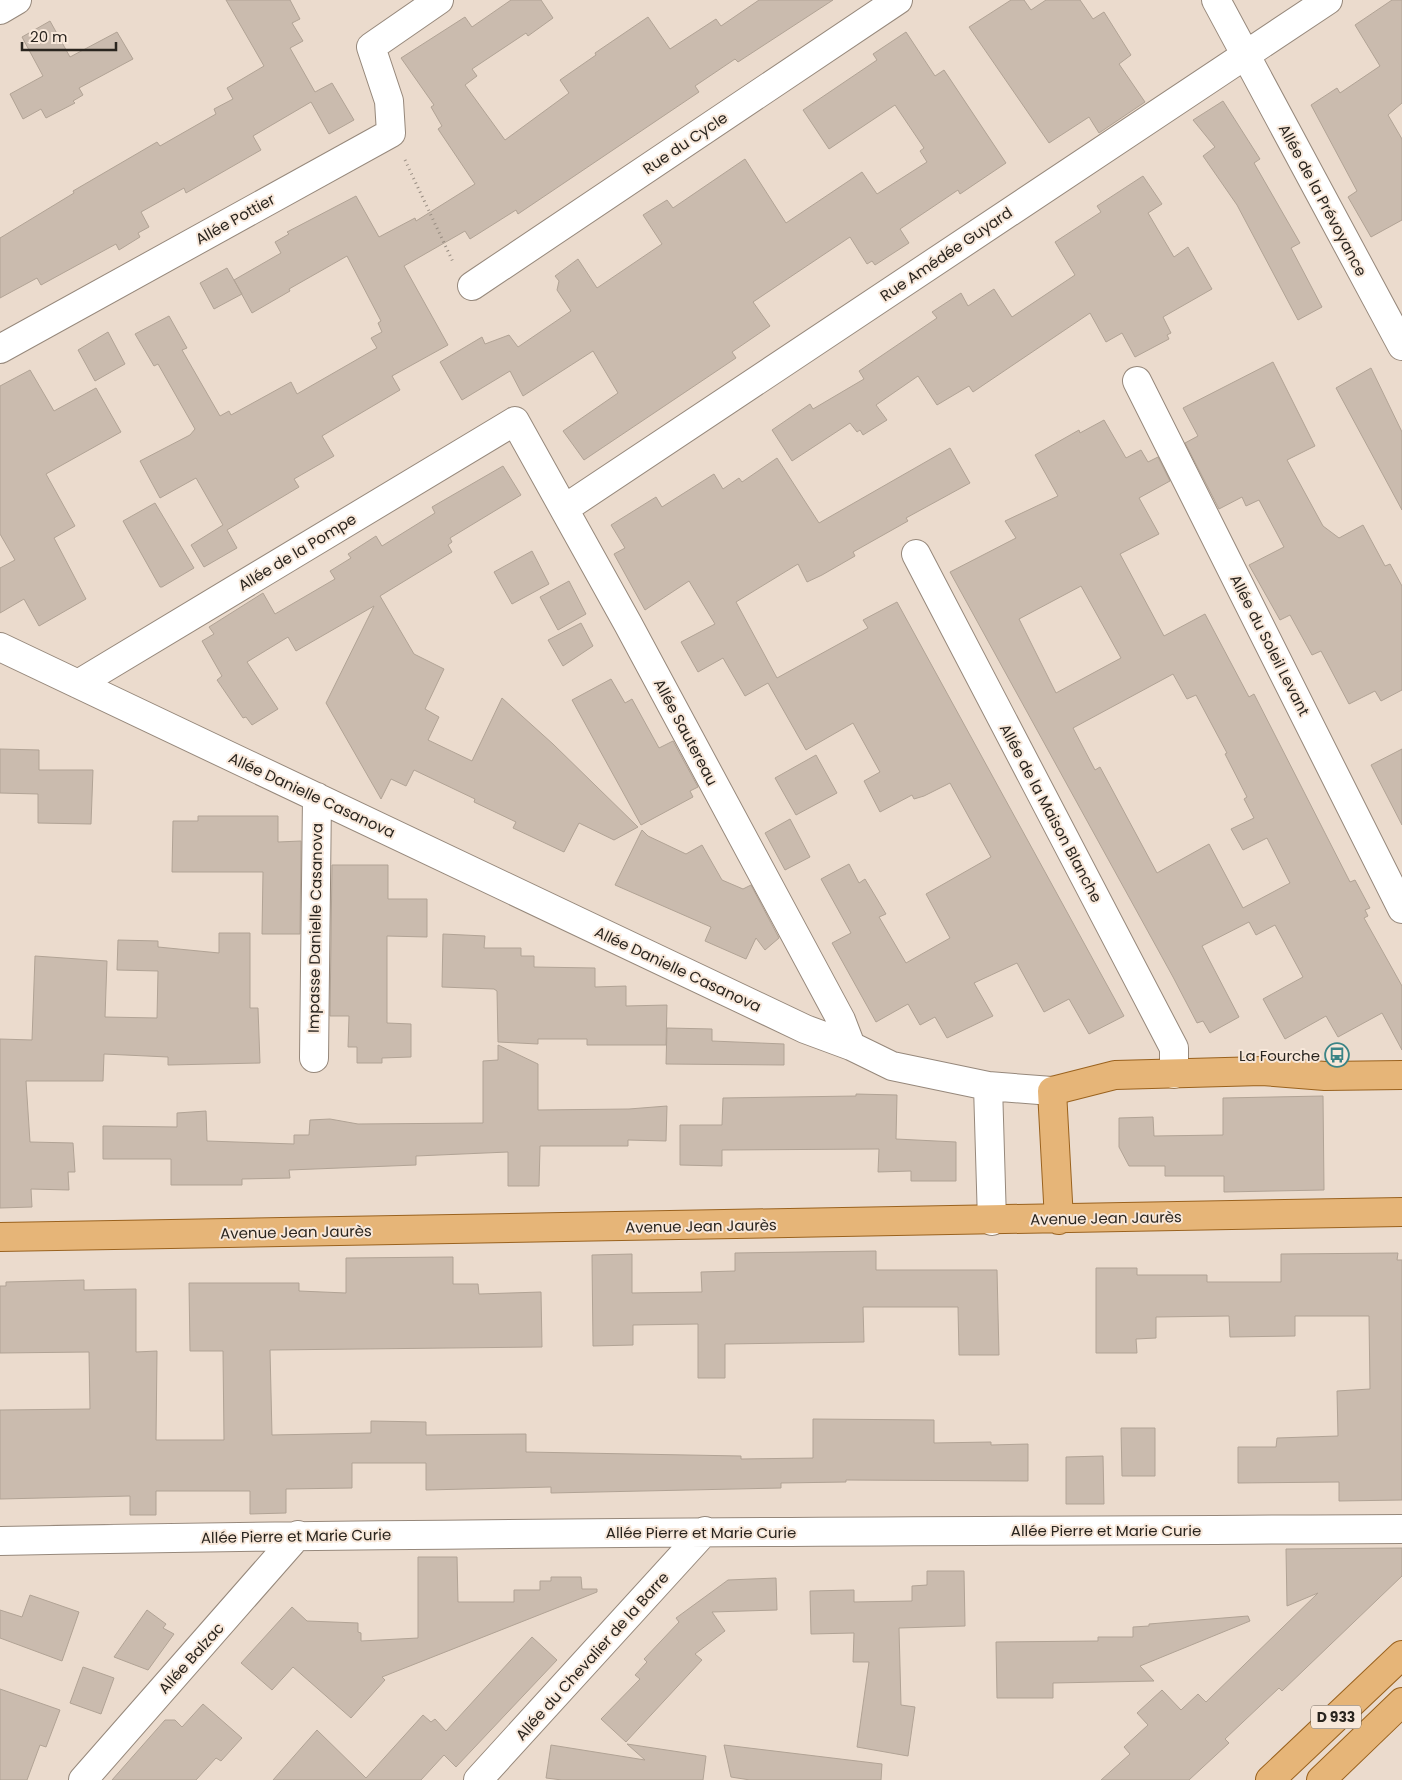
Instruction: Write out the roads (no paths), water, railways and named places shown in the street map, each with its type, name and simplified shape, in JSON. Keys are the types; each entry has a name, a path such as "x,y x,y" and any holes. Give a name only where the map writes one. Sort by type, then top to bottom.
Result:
{"main road":[{"name":"Allée Danielle Casanova","path":"1052,1091 1115,1075 1262,1071 1325,1076 1402,1075"},
{"path":"1052,1091 1058,1220"},
{"name":"Avenue Jean Jaurès","path":"0,1237 1058,1220 1117,1217 1402,1212"},
{"name":"D 933","path":"1270,1780 1402,1655"},
{"name":"D 933","path":"1321,1780 1402,1702"}],"street":[{"path":"0,10 18,0"},
{"name":"Allée Pottier","path":"0,349 391,133 389,101 371,47 439,0"},
{"name":"Rue du Cycle","path":"472,286 898,0"},
{"name":"Allée de la Prévoyance","path":"1216,0 1402,346"},
{"name":"Rue Amédée Guyard","path":"564,509 1328,0"},
{"name":"Allée du Soleil Levant","path":"1137,381 1402,909"},
{"name":"Allée Sautereau","path":"515,421 841,1020 851,1046"},
{"name":"Allée de la Pompe","path":"78,684 515,421"},
{"name":"Allée de la Maison Blanche","path":"916,554 1174,1048 1174,1074"},
{"name":"Allée Danielle Casanova","path":"0,647 805,1029 851,1046 892,1066 988,1086 1052,1091"},
{"name":"Impasse Danielle Casanova","path":"314,1058 317,797"},
{"path":"988,1086 992,1221"},
{"name":"Allée Pierre et Marie Curie","path":"0,1541 298,1535 705,1531 1402,1529"},
{"name":"Allée du Chevalier de la Barre","path":"478,1780 705,1531"},
{"name":"Allée Balzac","path":"84,1780 298,1535"}],"place":[{"name":"La Fourche","path":"1337,1055"}]}
